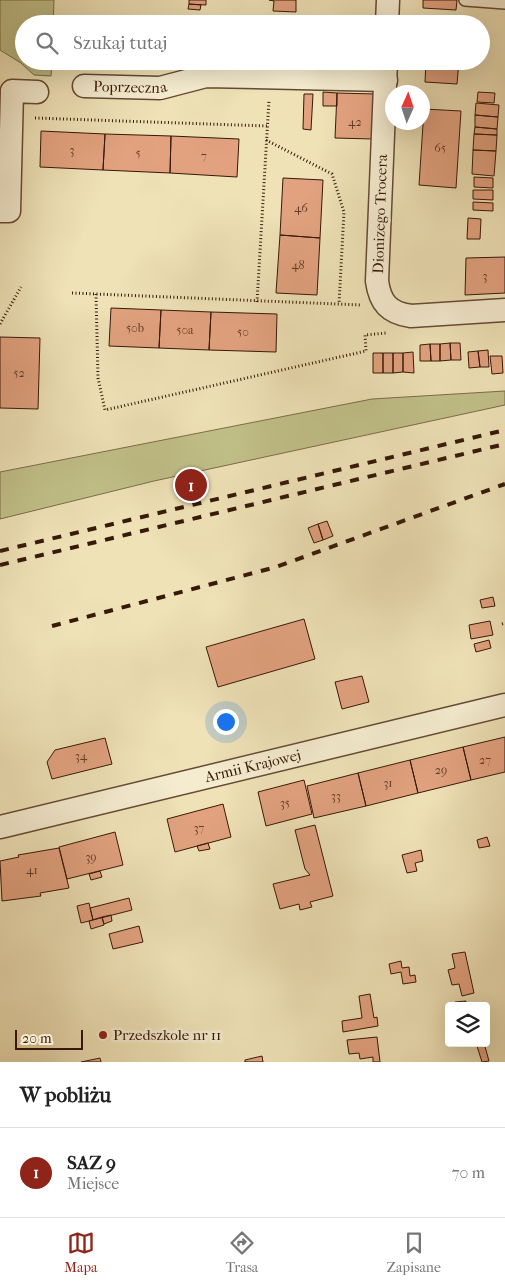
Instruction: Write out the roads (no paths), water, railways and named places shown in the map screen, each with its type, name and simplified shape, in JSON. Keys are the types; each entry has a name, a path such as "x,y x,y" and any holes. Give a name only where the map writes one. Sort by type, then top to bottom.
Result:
{"street":[{"path":"388,0 388,15"},
{"name":"Poprzeczna","path":"84,86 160,88 206,76 270,77 386,71"},
{"name":"Dionizego Trocera","path":"386,71 377,281 379,294 390,309 410,316 505,310"},
{"path":"0,211 9,211 12,91 37,92"},
{"name":"Armii Krajowej","path":"0,827 505,705"}],"lane":[{"path":"465,0 505,3"}],"railway":[{"path":"0,551 505,430"},
{"path":"0,565 505,444"},
{"path":"52,626 276,567 505,484"}],"place":[{"name":"SAZ 9","path":"191,485"},
{"name":"Przedszkole nr 11","path":"103,1035"}]}
